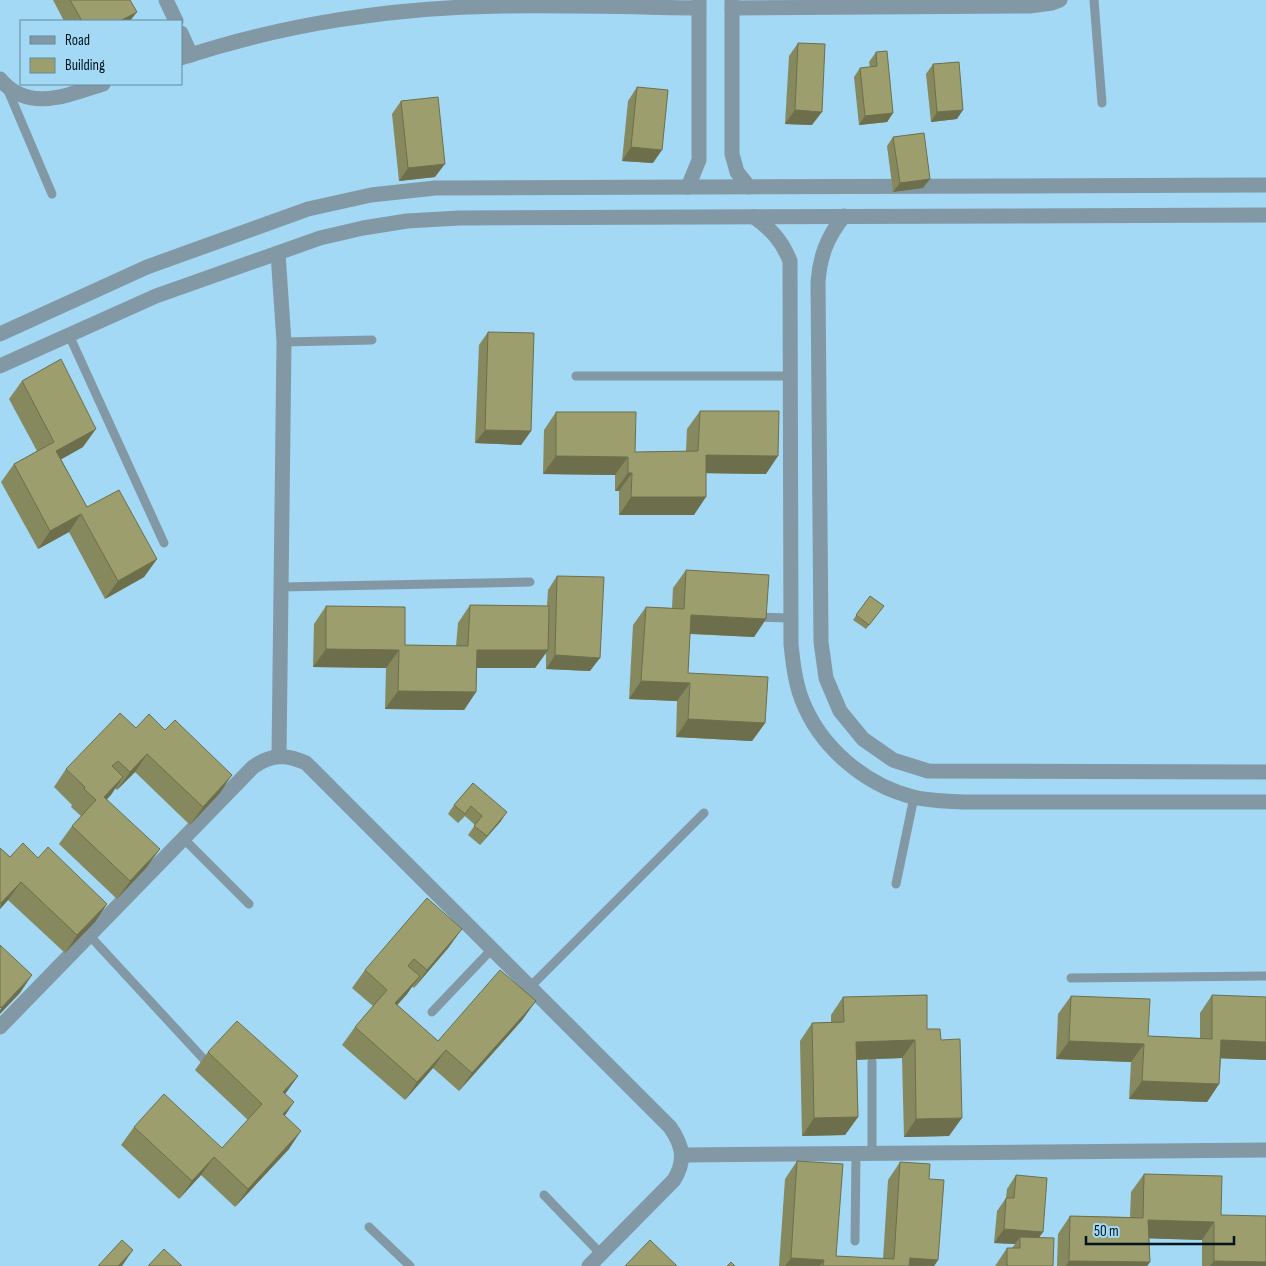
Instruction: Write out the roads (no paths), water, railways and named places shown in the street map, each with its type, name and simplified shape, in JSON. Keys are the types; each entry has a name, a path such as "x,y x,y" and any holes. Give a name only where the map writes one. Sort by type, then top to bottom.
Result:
{"street":[{"path":"166,0 176,20"},
{"path":"749,187 737,172 732,154 732,4 907,3 1029,6 1060,0"},
{"path":"182,38 186,56 292,29 396,12 501,6 699,4 699,160 688,187"},
{"path":"3,82 18,94 33,99 48,100 100,85"},
{"path":"0,334 147,267 308,209 371,195 436,188 1262,182"},
{"path":"0,366 156,296 278,253 363,228 407,221 458,218 1266,215"},
{"path":"844,216 829,238 820,264 818,325 821,642 826,678 840,711 864,739 893,760 928,771 1266,772"},
{"path":"754,217 773,231 784,245 790,261 791,618 794,673 802,701 820,735 843,759 878,784 914,797 963,802 1266,802"},
{"path":"278,253 284,342 279,756"},
{"path":"791,327 818,325"},
{"path":"0,1027 68,950 89,935 183,838 194,820 253,767 270,757 294,757 306,763 670,1127 679,1140 683,1155 681,1168 674,1180 589,1266"},
{"path":"683,1155 1266,1150"}],"lane":[{"path":"1094,0 1102,103"},
{"path":"3,82 52,194"},
{"path":"70,335 164,543"},
{"path":"284,342 372,340"},
{"path":"576,376 791,376"},
{"path":"281,587 530,582"},
{"path":"744,617 791,618"},
{"path":"896,884 914,797"},
{"path":"530,987 704,813"},
{"path":"183,838 249,904"},
{"path":"89,935 218,1075"},
{"path":"432,1012 492,949"},
{"path":"1071,978 1266,976"},
{"path":"872,1062 872,1154"},
{"path":"856,1154 856,1241"},
{"path":"544,1195 601,1254"},
{"path":"369,1227 410,1266"}]}
